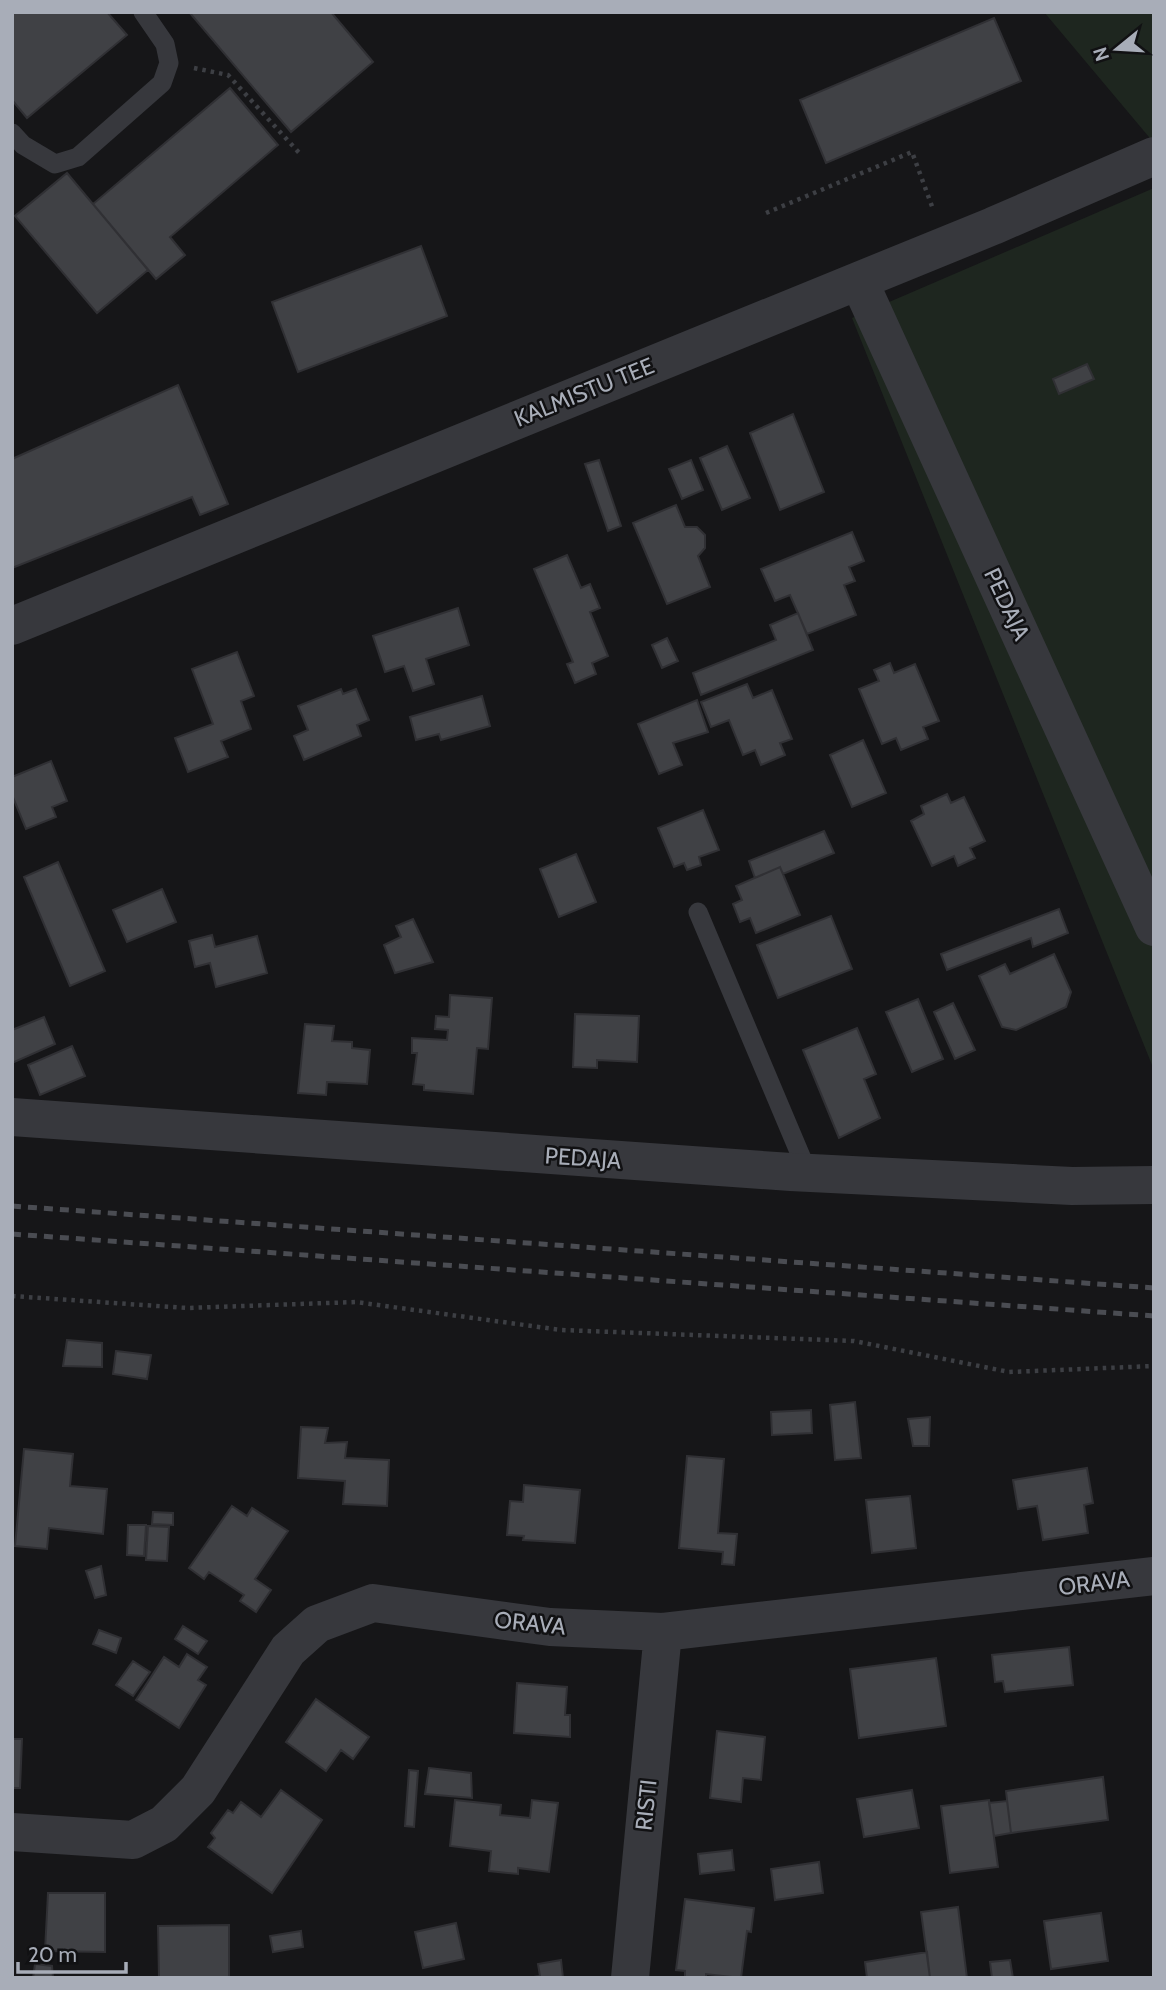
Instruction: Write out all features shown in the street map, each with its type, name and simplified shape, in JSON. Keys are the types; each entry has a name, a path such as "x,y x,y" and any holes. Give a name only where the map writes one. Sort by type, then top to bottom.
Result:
{"street":[{"name":"KALMISTU TEE","path":"12,626 859,281 1154,156"},
{"name":"PEDAJA","path":"859,281 1154,927"},
{"name":"PEDAJA","path":"12,1117 807,1173 1072,1186 1154,1185"},
{"name":"ORAVA","path":"12,1832 133,1840 164,1824 198,1790 288,1650 317,1625 373,1603 550,1627 663,1632 1154,1576"},
{"name":"RISTI","path":"629,1978 663,1632"}],"lane":[{"path":"12,133 23,145 55,164 78,157 162,83 169,63 165,44 143,12"},
{"path":"698,912 807,1173"}],"path":[{"path":"169,63 228,75 302,156"},
{"path":"766,214 912,152 946,245"},
{"path":"12,1296 187,1308 356,1302 561,1330 855,1341 1009,1372 1154,1366"}],"shaded area":[{"path":"1044,12 1154,12 1154,143"},
{"path":"1154,188 1154,1070 852,318"}],"building":[{"path":"12,12 107,12 127,35 27,118 12,100"},
{"path":"189,12 331,12 373,62 291,132"},
{"path":"994,18 1021,81 826,163 800,100"},
{"path":"230,88 278,145 170,237 185,255 156,279 93,204"},
{"path":"67,173 148,270 97,313 15,216"},
{"path":"421,246 447,316 298,372 272,302"},
{"path":"1087,364 1094,379 1059,394 1053,379"},
{"path":"178,385 228,504 200,515 192,497 12,568 12,459"},
{"path":"793,414 824,492 780,510 750,433"},
{"path":"727,446 750,498 722,510 700,458"},
{"path":"599,460 621,526 608,531 585,464"},
{"path":"691,460 703,490 682,499 669,469"},
{"path":"676,505 685,527 697,527 705,535 705,548 698,556 710,587 667,604 633,523"},
{"path":"852,532 864,561 849,567 855,581 844,585 856,615 807,634 790,595 775,601 761,569"},
{"path":"567,555 581,588 590,584 600,608 590,612 608,656 592,663 596,674 575,683 567,664 573,662 534,569"},
{"path":"458,608 469,645 426,659 434,684 413,691 404,666 385,672 373,636"},
{"path":"798,613 813,650 701,695 693,673 776,640 770,625"},
{"path":"667,638 678,661 662,668 652,645"},
{"path":"237,652 254,696 241,701 251,729 221,741 228,757 188,772 175,738 213,724 192,669"},
{"path":"890,663 894,673 915,664 939,721 923,727 928,739 901,750 896,738 882,744 859,689 879,681 874,670"},
{"path":"747,684 753,698 772,690 792,739 780,743 785,755 761,765 755,750 743,755 729,720 711,727 701,702"},
{"path":"341,689 343,694 356,689 369,720 357,725 361,736 304,760 294,736 308,730 298,706"},
{"path":"482,696 490,726 441,740 439,734 416,740 410,717"},
{"path":"697,700 708,732 673,743 682,765 659,774 638,724"},
{"path":"863,740 886,793 852,807 830,755"},
{"path":"51,761 67,801 52,807 56,817 26,829 12,795 12,777"},
{"path":"947,794 951,803 964,797 985,841 970,848 975,858 958,866 954,856 932,866 911,821 924,814 921,806"},
{"path":"703,810 719,850 699,857 701,865 687,870 684,863 674,867 658,828"},
{"path":"824,831 834,853 783,874 780,867 755,878 749,861"},
{"path":"576,854 596,902 559,917 540,869"},
{"path":"58,862 105,971 70,986 24,877"},
{"path":"780,867 800,915 756,933 750,918 740,922 733,904 742,900 736,886"},
{"path":"162,889 176,922 127,942 113,910"},
{"path":"1059,909 1068,933 1033,947 1031,938 947,970 941,954"},
{"path":"831,916 852,969 778,998 757,945"},
{"path":"413,919 433,962 395,973 384,945 401,937 396,926"},
{"path":"212,935 215,947 257,936 267,973 216,987 210,963 195,967 189,941"},
{"path":"1054,954 1071,992 1066,1007 1016,1030 1002,1027 979,976 1005,964 1010,974"},
{"path":"450,995 492,998 488,1049 477,1048 473,1094 424,1090 424,1085 413,1084 417,1053 412,1053 412,1038 447,1040 448,1030 435,1029 436,1016 449,1017"},
{"path":"918,999 943,1059 912,1072 886,1012"},
{"path":"953,1003 975,1050 955,1059 934,1012"},
{"path":"575,1014 639,1016 637,1062 597,1060 597,1068 573,1067"},
{"path":"44,1017 55,1044 12,1063 12,1030"},
{"path":"305,1024 334,1026 332,1041 352,1042 352,1048 370,1050 367,1084 327,1082 326,1095 298,1093"},
{"path":"857,1028 876,1074 864,1079 880,1118 839,1138 803,1050"},
{"path":"72,1046 85,1076 40,1095 28,1065"},
{"path":"67,1340 102,1343 102,1367 63,1366"},
{"path":"116,1351 151,1355 147,1379 113,1374"},
{"path":"855,1402 861,1458 835,1460 830,1405"},
{"path":"811,1410 812,1433 772,1435 771,1412"},
{"path":"930,1417 929,1446 913,1446 908,1419"},
{"path":"301,1427 328,1428 325,1443 347,1442 345,1458 389,1460 387,1506 343,1504 345,1481 298,1478"},
{"path":"24,1449 73,1454 70,1486 107,1489 103,1534 49,1528 47,1549 15,1546"},
{"path":"687,1456 724,1459 718,1533 737,1534 734,1565 722,1564 723,1552 679,1548"},
{"path":"1087,1468 1093,1503 1084,1505 1088,1533 1043,1540 1037,1506 1018,1509 1013,1480"},
{"path":"524,1485 580,1490 575,1543 523,1540 524,1536 507,1535 510,1501 523,1502"},
{"path":"910,1496 916,1548 872,1553 866,1500"},
{"path":"232,1506 247,1516 252,1508 288,1531 255,1579 271,1590 256,1612 240,1601 244,1595 209,1572 204,1579 189,1568"},
{"path":"153,1512 173,1513 173,1525 152,1524"},
{"path":"128,1525 146,1525 144,1556 127,1555"},
{"path":"148,1526 169,1527 167,1561 146,1560"},
{"path":"101,1566 106,1595 95,1598 86,1571"},
{"path":"183,1626 207,1641 198,1654 175,1639"},
{"path":"99,1630 121,1638 116,1653 93,1644"},
{"path":"1069,1647 1073,1685 1005,1692 1003,1681 995,1682 992,1655"},
{"path":"187,1654 207,1667 198,1680 206,1685 179,1728 136,1700 164,1657 179,1667"},
{"path":"936,1658 946,1726 859,1738 850,1669"},
{"path":"133,1661 150,1672 133,1696 116,1685"},
{"path":"517,1683 567,1687 565,1715 570,1715 570,1737 514,1733"},
{"path":"316,1699 369,1737 353,1759 341,1750 326,1771 286,1742"},
{"path":"717,1731 765,1737 761,1780 743,1778 741,1802 710,1798"},
{"path":"12,1739 22,1739 20,1788 12,1788"},
{"path":"429,1768 471,1773 472,1798 425,1794"},
{"path":"409,1770 418,1771 414,1827 405,1826"},
{"path":"1103,1777 1108,1820 1011,1833 1006,1791"},
{"path":"281,1790 322,1820 272,1893 208,1847 215,1838 211,1833 228,1810 233,1813 241,1802 261,1817"},
{"path":"912,1790 919,1828 864,1837 857,1799"},
{"path":"455,1800 501,1805 500,1815 530,1818 532,1800 558,1803 549,1872 518,1868 518,1874 489,1871 491,1851 450,1846"},
{"path":"989,1800 998,1867 950,1873 941,1806"},
{"path":"1007,1801 1011,1833 994,1836 989,1803"},
{"path":"732,1850 734,1870 700,1874 698,1854"},
{"path":"819,1862 823,1893 775,1900 771,1869"},
{"path":"48,1893 105,1893 105,1952 45,1951"},
{"path":"685,1899 754,1908 751,1932 747,1931 741,1978 706,1974 706,1978 685,1978 685,1971 676,1970"},
{"path":"958,1907 967,1978 930,1978 921,1912"},
{"path":"1101,1913 1108,1961 1051,1969 1044,1921"},
{"path":"456,1923 464,1959 423,1968 415,1932"},
{"path":"229,1925 229,1978 159,1978 158,1926"},
{"path":"301,1931 303,1947 273,1952 270,1936"},
{"path":"927,1952 930,1978 867,1978 865,1962"},
{"path":"561,1960 563,1978 527,1978 540,1976 538,1964"},
{"path":"1010,1960 1013,1978 992,1978 990,1962"},
{"path":"35,1964 52,1966 53,1978 33,1978"}],"railway":[{"path":"12,1206 1154,1288"},
{"path":"12,1234 1154,1316"}]}
